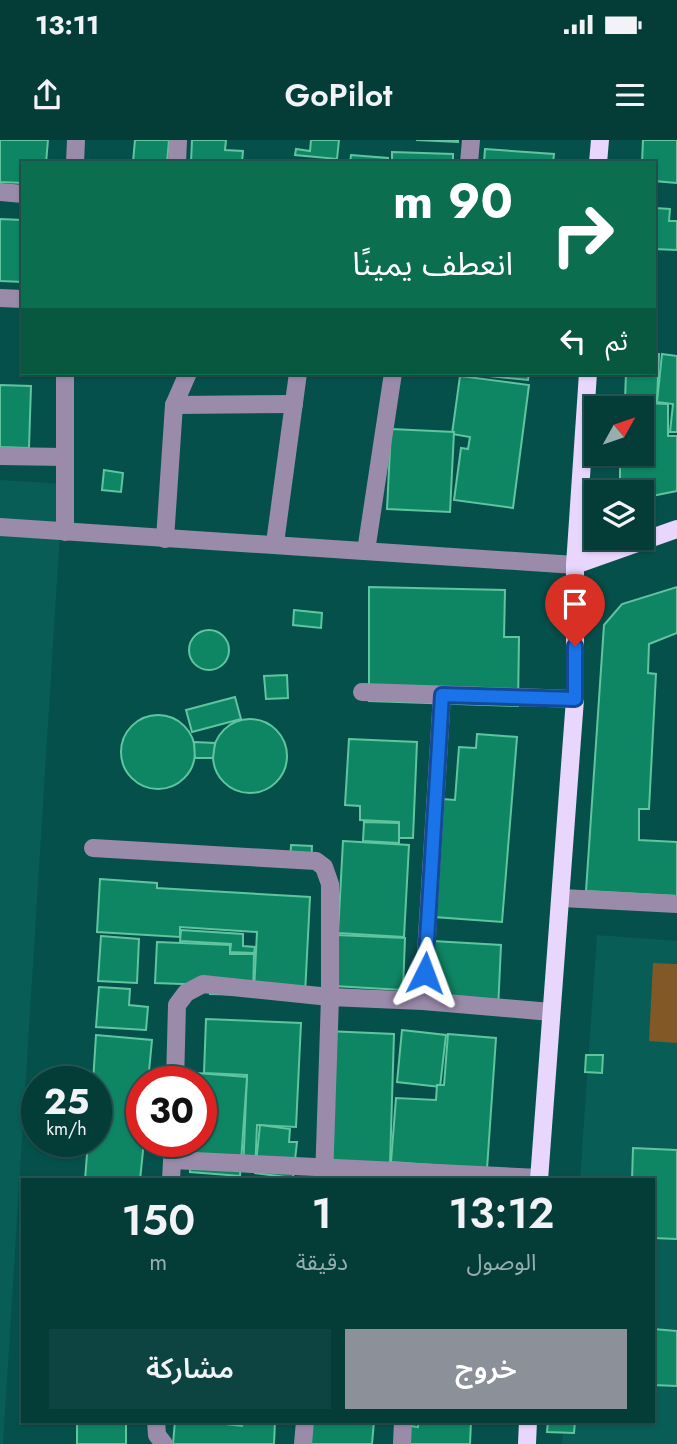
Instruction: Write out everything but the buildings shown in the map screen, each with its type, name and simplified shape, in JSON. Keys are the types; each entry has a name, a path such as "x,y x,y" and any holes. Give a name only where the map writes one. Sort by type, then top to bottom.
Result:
{"main road":[{"path":"598,161 600,140"},
{"path":"539,1178 575,699 575,565 588,375"},
{"path":"575,565 677,529"},
{"path":"527,1444 528,1423"}],"street":[{"path":"75,161 76,140"},
{"path":"177,161 178,140"},
{"path":"469,161 471,140"},
{"path":"0,192 21,194"},
{"path":"0,298 21,299"},
{"path":"65,375 65,532"},
{"path":"165,539 174,405 187,375"},
{"path":"275,543 298,375"},
{"path":"366,551 393,375"},
{"path":"174,405 294,404"},
{"path":"0,456 65,457"},
{"path":"0,527 165,539 275,543 575,565"},
{"path":"362,692 575,699"},
{"path":"424,1001 442,695"},
{"path":"93,848 316,861 324,867 330,884 330,997 324,1173"},
{"path":"562,898 677,904"},
{"path":"175,1066 177,1005 194,987 203,984 330,997 424,1001 551,1012"},
{"path":"172,1178 173,1160 324,1173 497,1178"},
{"path":"156,1423 157,1435 164,1444"},
{"path":"303,1444 305,1423"},
{"path":"402,1444 403,1423"}],"shaded area":[{"path":"0,480 63,484 27,1066 21,1066 21,1156 3,1444 0,1444"},
{"path":"597,935 677,941 677,1444 562,1444 564,1423 655,1423 655,1178 580,1178"},
{"path":"653,963 677,964 677,1043 649,1041"}],"route":[{"path":"425,973 442,695 575,699 575,646"}]}
